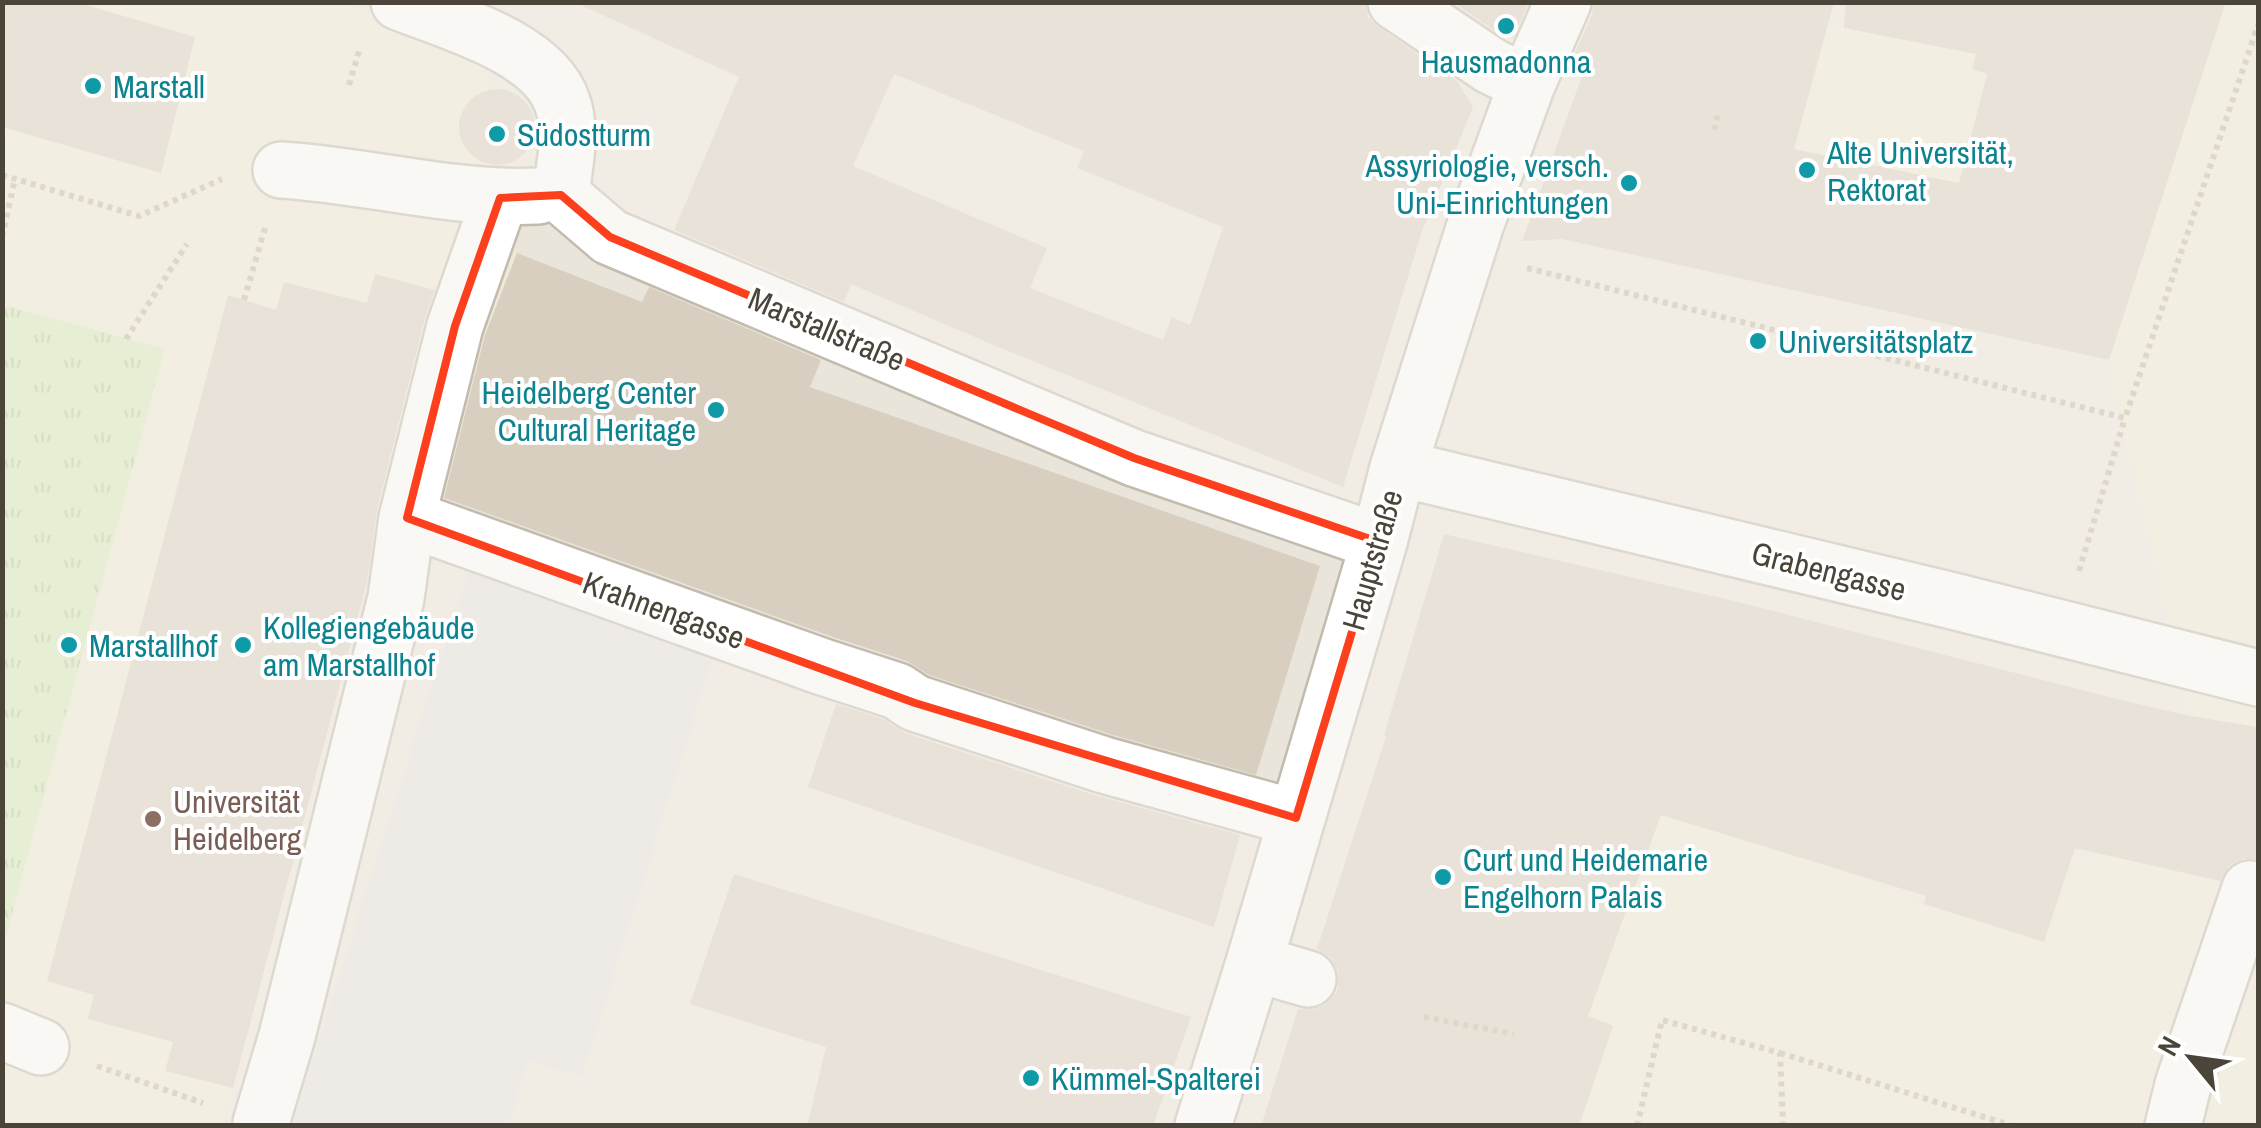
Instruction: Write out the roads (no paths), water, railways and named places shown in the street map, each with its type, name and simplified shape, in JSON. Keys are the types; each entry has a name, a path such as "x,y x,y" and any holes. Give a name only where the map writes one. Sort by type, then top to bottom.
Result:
{"street":[{"path":"281,170 500,198 560,196 568,141 562,102 545,72 496,42 400,2"},
{"path":"1396,2 1491,66 1527,84"},
{"name":"Hauptstraße","path":"1202,1126 1254,963 1398,468 1475,226 1527,84 1563,2"},
{"name":"Marstallstraße","path":"560,196 610,237 1134,458 1378,542"},
{"path":"262,1123 396,598 407,518 455,326 500,198"},
{"name":"Grabengasse","path":"1398,468 2258,678"},
{"name":"Krahnengasse","path":"407,518 897,692 915,703 1104,765 1296,818"},
{"path":"2174,1126 2183,1085 2250,888"},
{"path":"1254,963 1308,978"}],"place":[{"name":"Hausmadonna","path":"1506,26"},
{"name":"Marstall","path":"93,86"},
{"name":"Südostturm","path":"497,134"},
{"name":"Alte Universität, Rektorat","path":"1807,170"},
{"name":"Assyriologie, versch. Uni-Einrichtungen","path":"1629,183"},
{"name":"Universitätsplatz","path":"1758,341"},
{"name":"Heidelberg Center Cultural Heritage","path":"716,410"},
{"name":"Marstallhof","path":"69,645"},
{"name":"Kollegiengebäude am Marstallhof","path":"243,645"},
{"name":"Universität Heidelberg","path":"153,819"},
{"name":"Curt und Heidemarie Engelhorn Palais","path":"1443,877"},
{"name":"Kümmel-Spalterei","path":"1031,1078"}]}
